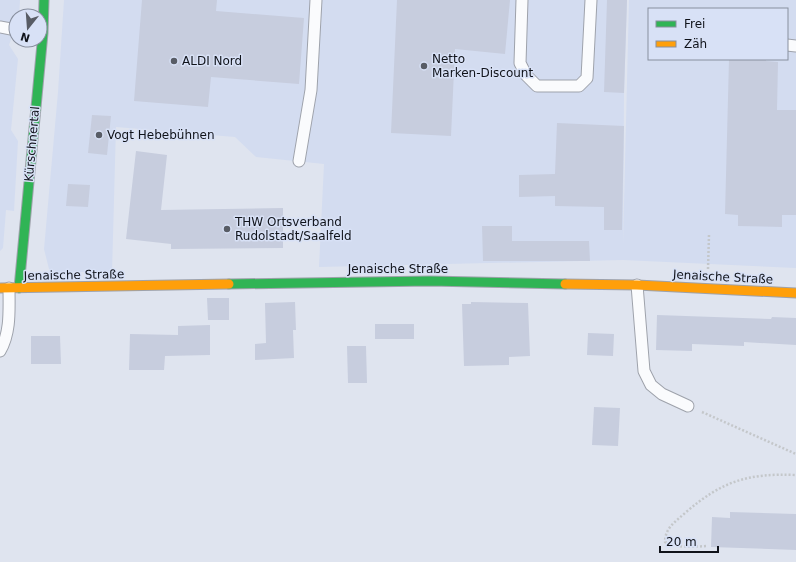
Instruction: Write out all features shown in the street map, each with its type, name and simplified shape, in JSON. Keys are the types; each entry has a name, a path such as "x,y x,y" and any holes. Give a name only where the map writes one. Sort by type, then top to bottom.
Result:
{"main road":[{"name":"Kürschnertal","path":"9,288 39,48"},
{"name":"Jenaische Straße","path":"9,288 414,281 637,285 796,293"}],"lane":[{"path":"299,161 311,90 316,0"},
{"path":"522,0 520,62 526,75 537,86 579,86 587,78 591,0"},
{"path":"637,285 644,372 651,385 662,394 688,406"},
{"name":"Kürschnertal","path":"0,351 3,346 8,326 9,288"}],"path":[{"path":"708,235 708,264"},
{"path":"688,406 796,454"},
{"path":"706,546 685,547 672,545 665,542 665,535 670,526 699,501 719,488 739,480 777,474 796,475"}],"shaded area":[{"path":"0,0 20,0 20,8 8,8 8,48 11,48 18,59 11,130 18,141 14,211 6,210 3,248 0,251"},
{"path":"64,0 627,0 624,93 623,245 629,0 796,0 796,268 623,260 319,267 324,164 256,157 235,137 116,127 112,272 59,272 49,269 44,249 58,92"}],"building":[{"path":"142,0 217,0 216,11 304,18 299,84 211,77 208,107 134,101"},
{"name":"Netto Marken-Discount","path":"397,0 510,0 505,54 455,49 451,136 391,133"},
{"path":"607,0 627,0 624,93 604,92"},
{"path":"729,60 766,60 778,62 777,110 796,110 796,215 782,215 782,227 738,226 738,215 725,214"},
{"name":"Vogt Hebebühnen","path":"92,115 111,116 107,155 88,153"},
{"path":"557,123 624,126 622,230 604,230 604,207 555,206 555,196 519,197 519,175 555,174"},
{"path":"136,151 167,155 161,210 283,208 283,248 171,249 171,244 126,239"},
{"path":"68,184 90,185 88,207 66,206"},
{"path":"482,226 512,226 512,241 589,241 590,261 483,261"},
{"path":"207,298 229,298 229,320 208,320"},
{"path":"295,302 296,330 293,330 294,358 255,360 255,344 266,343 265,303"},
{"path":"471,302 528,303 530,356 509,357 509,365 464,366 462,304 471,304"},
{"path":"657,315 771,319 772,317 796,318 796,345 744,342 744,346 692,344 692,351 656,350"},
{"path":"375,324 414,324 414,339 375,339"},
{"path":"210,325 210,355 165,356 164,370 129,370 130,334 178,335 178,326"},
{"path":"588,333 614,334 613,356 587,355"},
{"path":"31,336 60,336 61,364 31,364"},
{"path":"347,346 366,346 367,383 348,383"},
{"path":"594,407 620,408 618,446 592,445"},
{"path":"730,512 796,514 796,550 711,547 712,517 730,518"}],"traffic: fast":[{"path":"19,288 43,33 44,0"},
{"path":"229,284 430,281 565,284"}],"traffic: slow":[{"path":"0,288 229,284"},
{"path":"565,284 637,285 796,293"}],"place":[{"name":"ALDI Nord","path":"174,61"},
{"name":"Netto Marken-Discount","path":"424,66"},
{"name":"Vogt Hebebühnen","path":"99,135"},
{"name":"THW Ortsverband Rudolstadt/Saalfeld","path":"227,229"}]}
